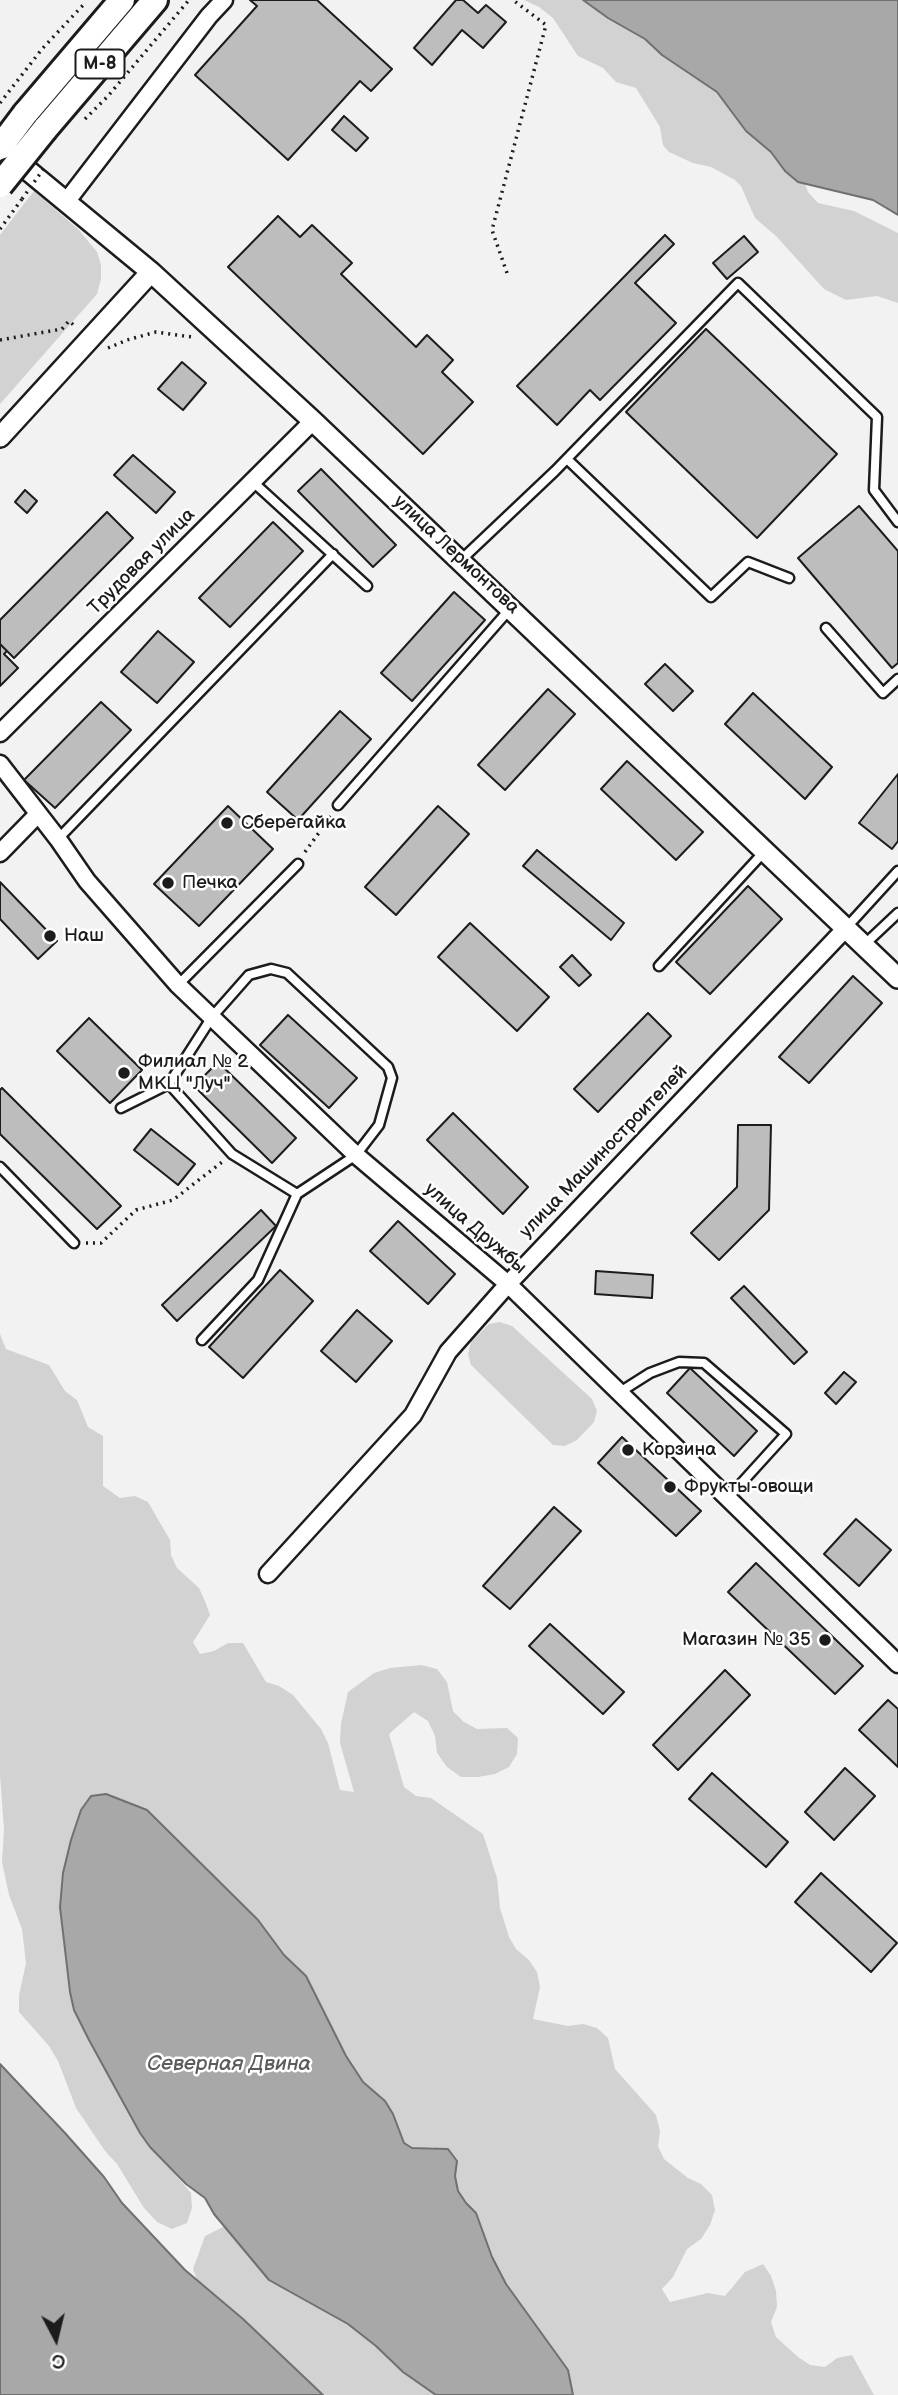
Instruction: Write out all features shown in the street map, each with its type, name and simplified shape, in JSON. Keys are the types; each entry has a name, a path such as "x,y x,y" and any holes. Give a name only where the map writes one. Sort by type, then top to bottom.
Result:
{"main road":[{"name":"М-8","path":"0,185 155,0"},
{"name":"М-8","path":"0,147 117,4"}],"street":[{"path":"66,202 224,0"},
{"name":"улица Лермонтова","path":"0,147 151,272 313,421 898,978"},
{"path":"0,437 151,272"},
{"name":"Трудовая улица","path":"0,733 313,421"},
{"path":"0,764 38,814 0,853"},
{"name":"улица Дружбы","path":"38,814 86,881 178,985 356,1155 508,1284 898,1664"},
{"name":"улица Машиностроителей","path":"268,1574 412,1415 448,1352 508,1284 846,928"}],"lane":[{"path":"461,560 567,459 738,283 877,416 874,490 898,522"},
{"path":"567,459 711,597 748,562 789,578"},
{"path":"252,481 367,586"},
{"path":"58,839 333,554"},
{"path":"338,805 511,608"},
{"path":"826,628 883,693 898,679"},
{"path":"659,965 765,850"},
{"path":"178,985 298,863"},
{"path":"846,928 898,871"},
{"path":"864,945 898,913"},
{"path":"121,1108 169,1084 212,1017 248,975 271,969 287,973 388,1067 392,1078 379,1125 356,1155 297,1194 258,1280 202,1340"},
{"path":"169,1084 232,1154 297,1194"},
{"path":"0,1167 74,1242"},
{"path":"620,1392 650,1373 679,1362 704,1363 786,1434 727,1499"}],"path":[{"path":"83,121 108,96 189,0"},
{"path":"508,273 492,230 546,25 513,0"},
{"path":"1,101 42,49 86,2"},
{"path":"0,229 22,199"},
{"path":"0,340 62,329 69,321 102,351 156,332 194,337"},
{"path":"298,863 338,805"},
{"path":"74,1242 101,1243 136,1210 173,1200 232,1154"}],"shaded area":[{"path":"524,0 583,0 588,3 645,39 662,55 717,92 746,131 771,152 791,177 805,184 818,203 854,211 898,233 898,303 877,296 846,300 824,289 776,236 755,218 741,186 735,180 711,167 693,163 669,152 663,145 660,127 636,88 616,82 603,68 578,56 553,18"},
{"path":"34,191 79,230 97,252 101,279 97,294 0,404 0,235"},
{"path":"500,1322 512,1326 592,1399 597,1411 594,1422 577,1440 565,1446 553,1445 471,1365 468,1354 471,1342 489,1324"},
{"path":"0,1334 6,1349 49,1365 65,1391 77,1400 88,1427 103,1436 103,1486 120,1498 135,1496 148,1502 170,1540 171,1555 177,1568 199,1588 210,1615 193,1642 200,1654 214,1651 228,1643 243,1643 266,1682 293,1695 321,1729 328,1743 340,1790 354,1792 340,1743 348,1692 374,1673 390,1668 421,1665 437,1669 447,1682 453,1711 464,1722 477,1729 507,1728 518,1738 517,1754 509,1767 495,1774 461,1777 447,1767 437,1753 435,1736 428,1721 414,1712 389,1734 404,1787 416,1796 431,1798 483,1834 497,1878 500,1908 509,1937 537,1972 540,1987 533,2019 568,2026 583,2024 597,2028 608,2038 615,2069 656,2115 660,2131 658,2146 664,2159 688,2178 701,2184 712,2195 715,2210 710,2225 701,2239 687,2249 673,2277 662,2289 670,2302 708,2293 725,2296 745,2272 763,2264 776,2291 777,2307 771,2322 776,2337 810,2365 825,2367 837,2358 852,2355 874,2395 573,2395 568,2370 506,2284 492,2257 476,2214 458,2191 455,2176 457,2161 433,2147 412,2148 404,2143 385,2101 363,2082 346,2056 306,1976 284,1955 258,1920 147,1810 105,1794 91,1796 75,1825 67,1856 60,1907 74,2010 140,2133 191,2193 192,2208 187,2223 172,2229 157,2222 144,2208 117,2164 76,2108 58,2061 49,2046 19,2012 19,1995 26,1963 22,1929 9,1895 2,1862 4,1829 0,1775"},
{"path":"225,2226 269,2280 348,2324 403,2372 436,2395 323,2395 243,2319 197,2280 193,2269 205,2236"}],"water":[{"path":"583,0 898,0 898,215 873,200 798,182 785,171 771,152 746,131 717,92 662,55 645,39"},
{"name":"Северная Двина","path":"106,1794 147,1810 258,1920 284,1955 306,1976 346,2056 363,2082 385,2101 404,2143 412,2148 448,2149 457,2161 455,2176 458,2191 476,2213 492,2257 506,2284 568,2370 573,2395 436,2395 403,2372 348,2324 269,2280 214,2214 205,2198 186,2184 150,2147 89,2040 74,2010 70,1992 60,1907 63,1873 81,1810 91,1796"},
{"path":"0,2064 65,2133 104,2177 122,2203 185,2270 243,2319 323,2395 0,2395"}],"building":[{"path":"250,0 317,0 392,69 371,91 360,81 288,160 195,75 257,6"},
{"path":"456,0 463,0 478,13 486,5 506,22 483,48 462,30 432,65 414,48"},
{"path":"344,116 368,138 356,151 332,130"},
{"path":"278,216 300,237 312,225 352,263 341,274 416,347 427,335 453,360 442,372 473,402 423,454 228,267"},
{"path":"665,235 674,244 635,283 676,323 600,400 590,390 557,425 517,386"},
{"path":"744,236 758,252 727,279 713,263"},
{"path":"706,329 837,454 757,538 626,412"},
{"path":"182,362 206,383 183,410 158,389"},
{"path":"133,455 175,492 156,513 114,475"},
{"path":"321,469 396,545 373,567 298,491"},
{"path":"25,490 37,501 27,513 15,502"},
{"path":"859,506 898,551 898,663 892,668 798,558"},
{"path":"107,512 133,538 14,658 0,644 0,620"},
{"path":"273,522 303,551 230,627 199,598"},
{"path":"454,592 485,620 412,701 381,673"},
{"path":"158,631 194,662 157,703 121,672"},
{"path":"0,644 7,651 4,654 18,668 0,686"},
{"path":"665,664 693,691 673,711 645,684"},
{"path":"548,689 575,714 505,790 478,765"},
{"path":"753,693 832,767 805,799 725,724"},
{"path":"101,702 131,730 55,808 24,780"},
{"path":"340,711 371,739 298,820 267,792"},
{"path":"627,761 703,832 676,860 601,789"},
{"path":"898,774 898,841 892,849 859,823"},
{"path":"228,806 273,849 199,926 154,884"},
{"path":"438,806 469,834 396,915 365,887"},
{"path":"537,850 624,923 611,940 523,866"},
{"path":"0,882 57,941 38,959 0,919"},
{"path":"748,886 782,919 710,994 676,962"},
{"path":"470,923 549,997 517,1031 438,957"},
{"path":"572,955 591,975 579,986 560,967"},
{"path":"853,976 882,1003 809,1083 779,1057"},
{"path":"648,1013 671,1036 598,1112 574,1089"},
{"path":"288,1015 357,1078 329,1108 260,1045"},
{"path":"89,1018 142,1070 110,1103 57,1051"},
{"path":"218,1062 296,1138 272,1163 194,1086"},
{"path":"2,1088 121,1206 97,1229 0,1134"},
{"path":"453,1113 528,1187 503,1214 427,1140"},
{"path":"738,1125 771,1125 769,1210 719,1260 691,1233 737,1187"},
{"path":"151,1129 195,1164 178,1185 134,1150"},
{"path":"261,1210 276,1226 177,1321 162,1305"},
{"path":"398,1221 455,1274 428,1304 370,1251"},
{"path":"280,1270 313,1301 243,1378 209,1347"},
{"path":"596,1271 653,1275 652,1298 595,1294"},
{"path":"744,1286 807,1352 794,1364 731,1298"},
{"path":"357,1310 392,1341 356,1382 321,1351"},
{"path":"690,1368 757,1431 734,1456 667,1393"},
{"path":"844,1372 856,1382 836,1404 825,1393"},
{"path":"622,1437 701,1511 676,1536 598,1463"},
{"path":"554,1507 581,1531 510,1609 483,1586"},
{"path":"856,1519 891,1550 859,1586 824,1554"},
{"path":"756,1563 863,1666 835,1694 728,1592"},
{"path":"550,1624 624,1692 603,1714 529,1646"},
{"path":"725,1670 750,1695 678,1770 653,1745"},
{"path":"888,1700 898,1709 898,1767 859,1730"},
{"path":"845,1768 875,1796 834,1840 805,1812"},
{"path":"712,1773 788,1842 766,1867 689,1799"},
{"path":"821,1873 897,1943 871,1972 795,1902"}],"place":[{"name":"Сберегайка","path":"227,823"},
{"name":"Печка","path":"168,883"},
{"name":"Наш","path":"50,936"},
{"name":"Филиал № 2 МКЦ \"Луч\"","path":"124,1073"},
{"name":"Корзина","path":"628,1450"},
{"name":"Фрукты-овощи","path":"670,1487"},
{"name":"Магазин № 35","path":"825,1640"}]}
